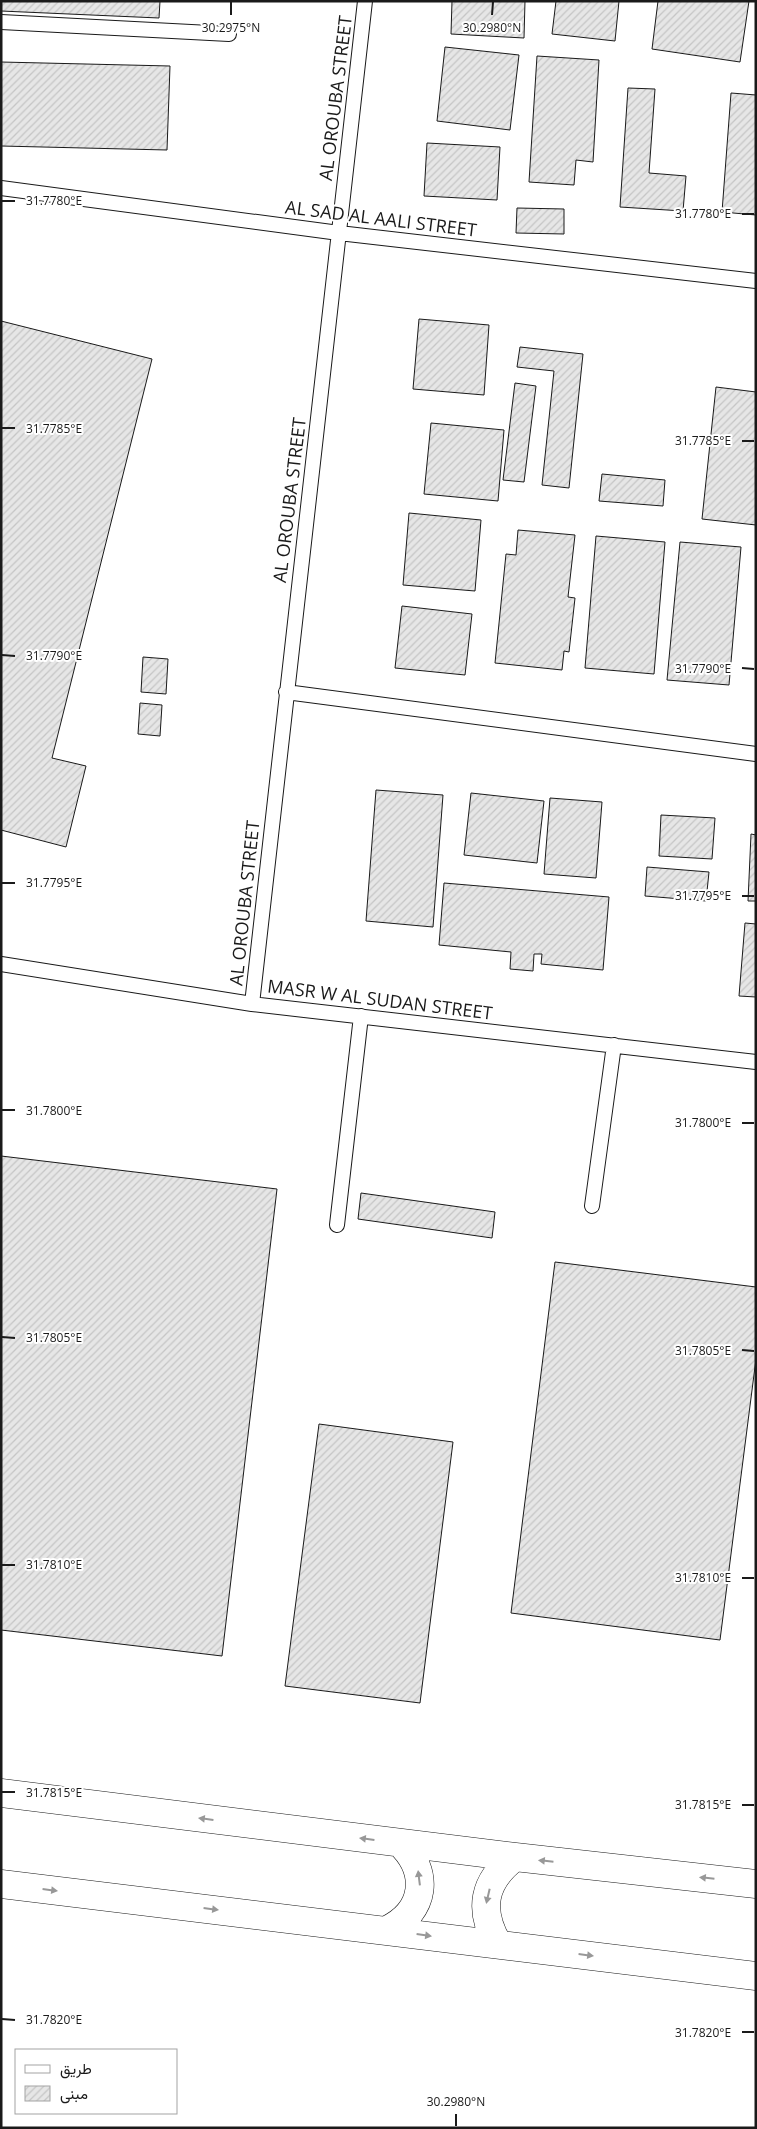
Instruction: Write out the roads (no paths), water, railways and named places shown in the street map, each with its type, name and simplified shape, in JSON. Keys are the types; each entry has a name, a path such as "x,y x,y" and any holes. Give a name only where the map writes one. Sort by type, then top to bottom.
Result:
{"street":[{"path":"1,1793 515,1857 756,1884"},
{"path":"387,1930 399,1924 409,1915 416,1903 420,1890 420,1877 416,1864 410,1852 400,1843"},
{"path":"498,1944 486,1918 487,1897 494,1877 515,1857"},
{"path":"1,1884 756,1976"}],"lane":[{"name":"AL OROUBA STREET","path":"252,1004 365,1"},
{"path":"1,22 229,34"},
{"name":"AL SAD AL AALI STREET","path":"1,188 339,233 756,281"},
{"path":"286,692 756,754"},
{"name":"MASR W AL SUDAN STREET","path":"1,964 252,1004 756,1062"},
{"path":"337,1225 361,1016"},
{"path":"592,1206 614,1045"}]}
